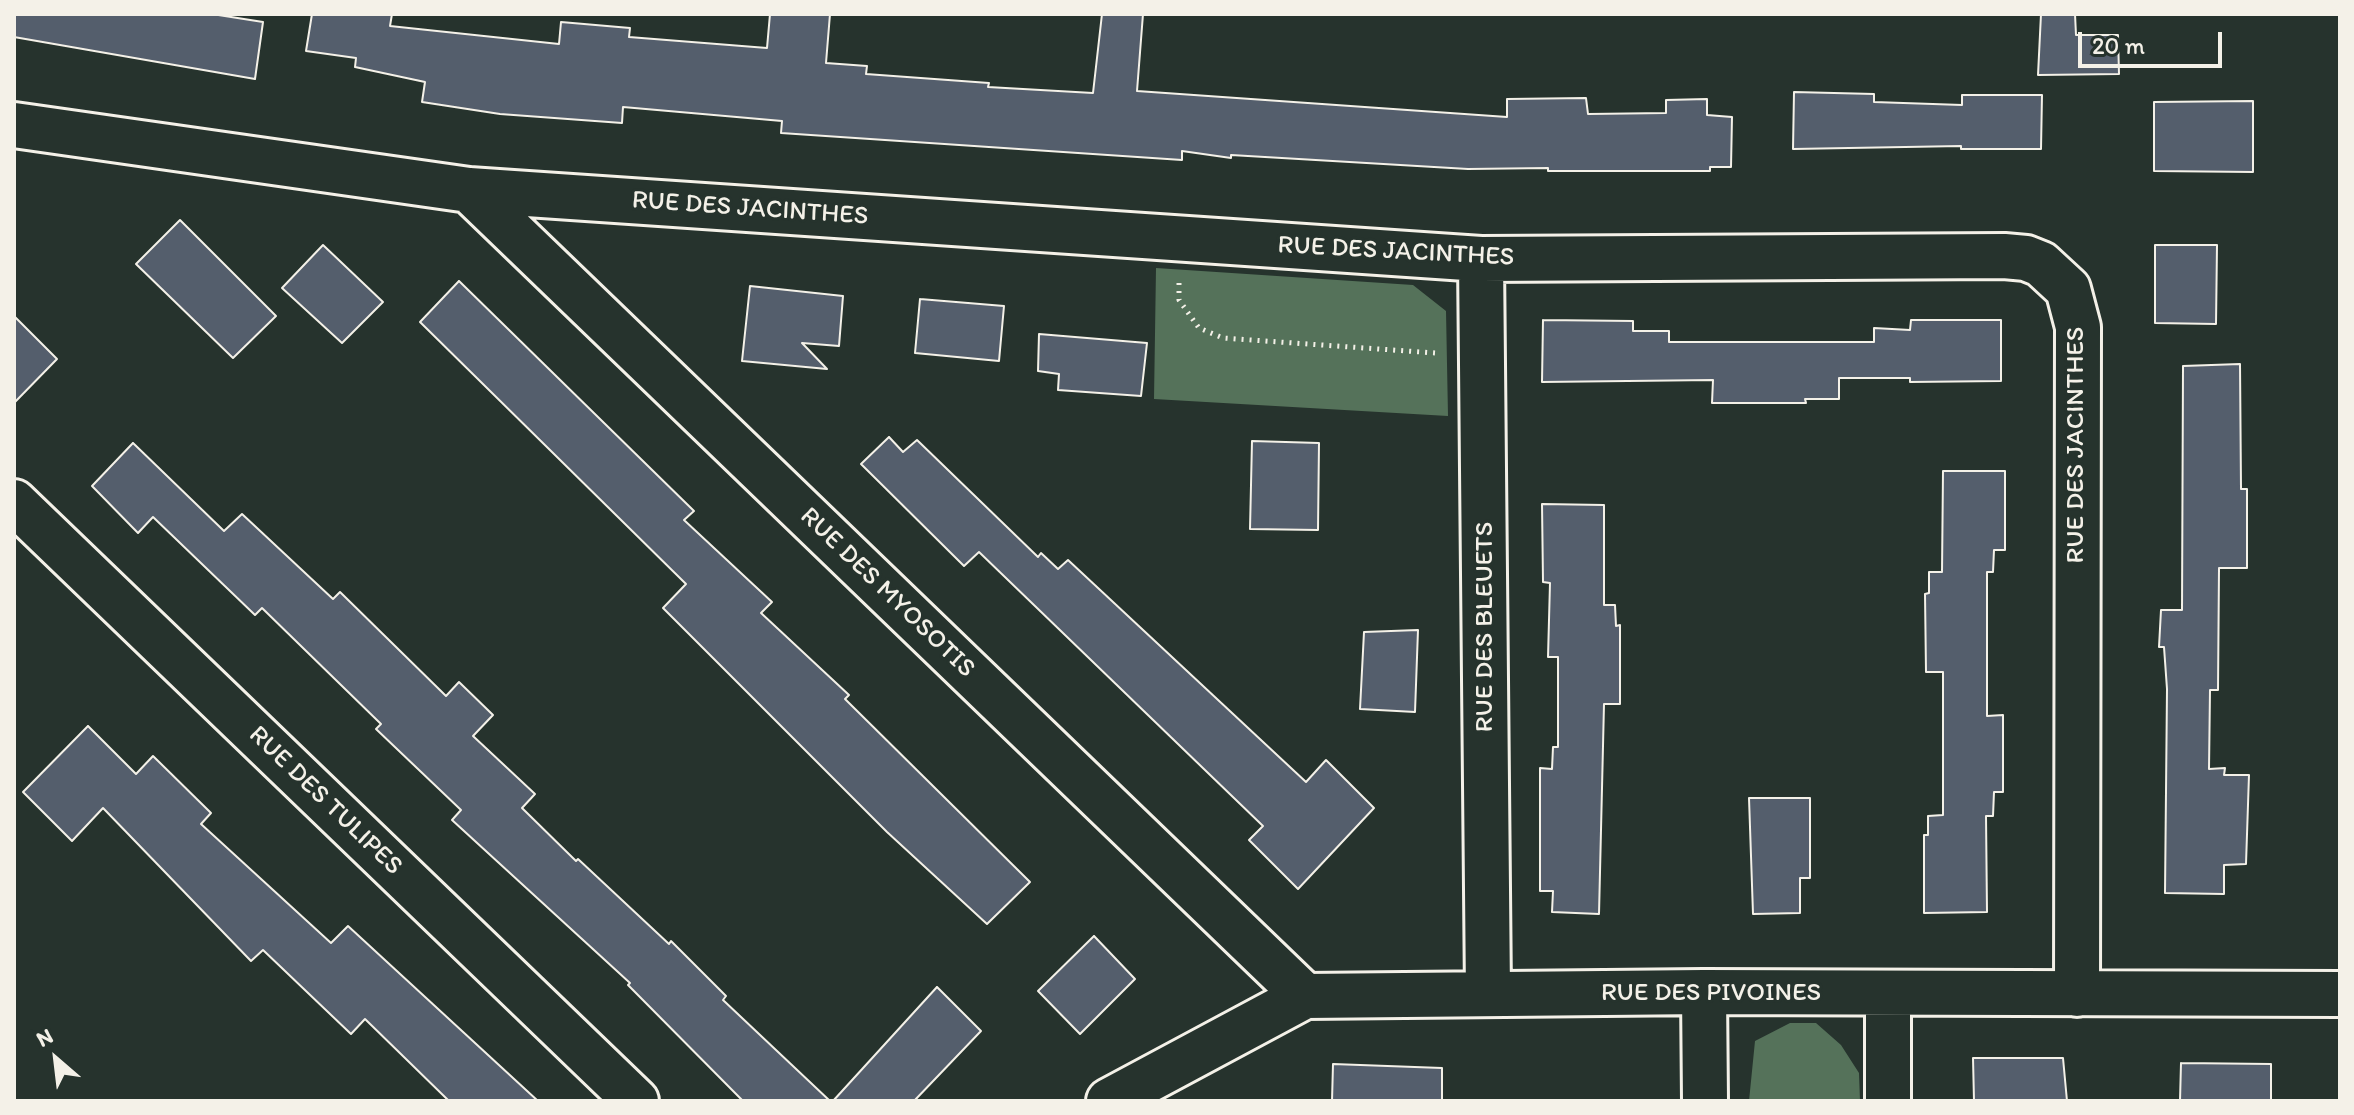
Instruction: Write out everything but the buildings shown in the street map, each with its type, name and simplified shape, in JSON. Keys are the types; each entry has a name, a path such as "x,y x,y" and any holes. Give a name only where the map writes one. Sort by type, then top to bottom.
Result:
{"street":[{"name":"RUE DES JACINTHES","path":"14,125 469,190 1481,259 2004,256 2026,258 2041,264 2068,289 2078,327 2077,994"},
{"name":"RUE DES MYOSOTIS","path":"469,190 1305,996"},
{"name":"RUE DES BLEUETS","path":"1481,259 1488,994"},
{"name":"RUE DES TULIPES","path":"14,502 636,1101"},
{"name":"RUE DES PIVOINES","path":"1109,1101 1305,996 1704,992 2340,994"},
{"path":"1704,992 1705,1101"},
{"path":"1888,993 1888,1101"}],"path":[{"path":"1181,238 1179,300 1199,328 1223,338 1482,356"}],"green space":[{"path":"1156,268 1413,285 1446,311 1448,416 1154,399"},
{"path":"1790,1023 1816,1023 1841,1045 1859,1073 1860,1101 1749,1101 1755,1041"}]}
